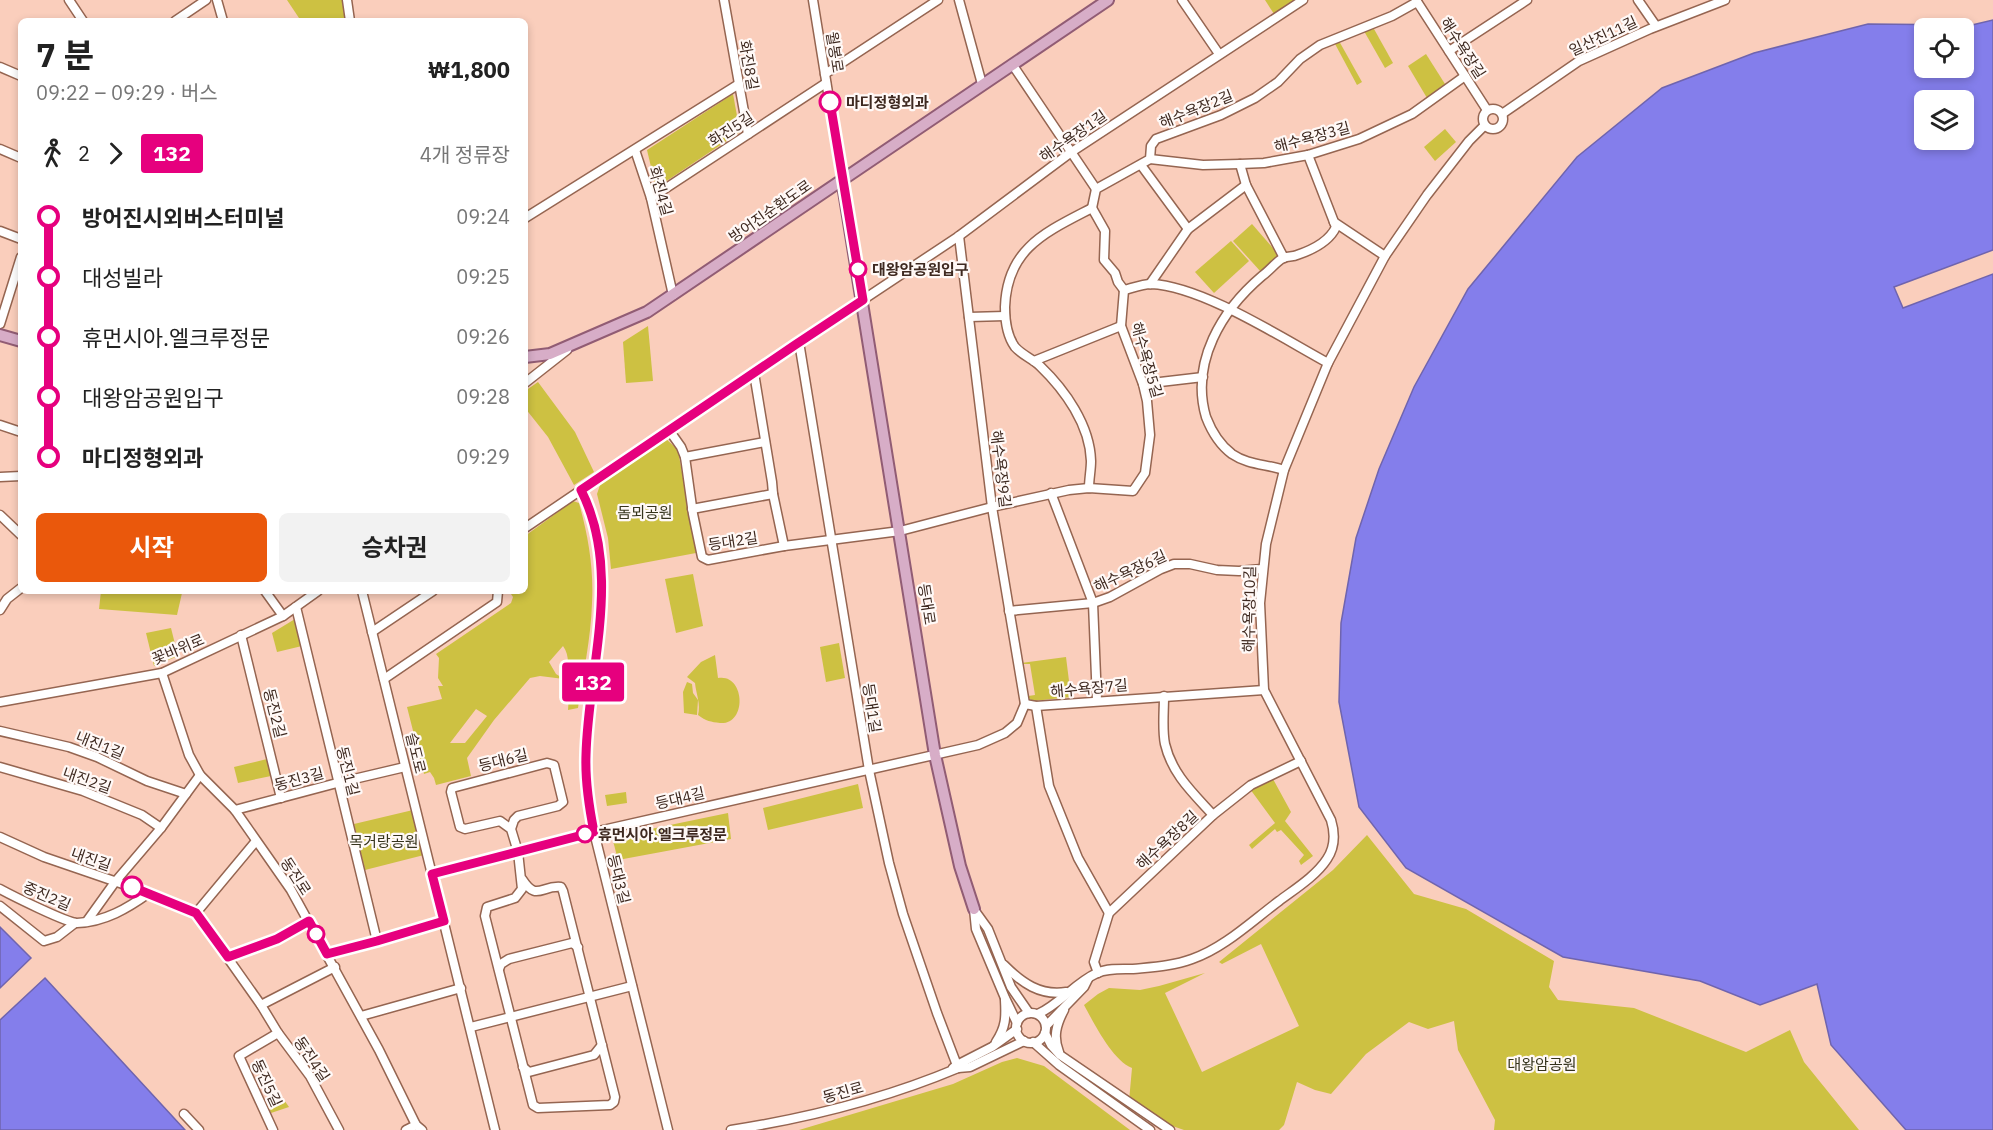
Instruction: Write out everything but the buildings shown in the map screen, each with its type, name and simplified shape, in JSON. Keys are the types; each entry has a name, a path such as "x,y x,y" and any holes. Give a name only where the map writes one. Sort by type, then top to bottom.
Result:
{"main road":[{"name":"방어진순환도로","path":"528,357 550,354 647,312 1108,0"},
{"name":"등대로","path":"842,179 935,755 960,866 974,909"},
{"path":"0,335 18,340"}],"street":[{"path":"69,0 80,18"},
{"path":"179,18 206,0"},
{"path":"217,0 222,18"},
{"path":"347,0 350,18"},
{"name":"화진8길","path":"724,0 748,134"},
{"name":"월봉로","path":"813,0 842,179"},
{"name":"화진5길","path":"651,198 748,134 938,0"},
{"path":"959,0 982,84"},
{"path":"1182,0 1219,54"},
{"name":"해수욕장1길","path":"863,300 959,236 1070,153 1303,0"},
{"path":"1449,51 1527,0"},
{"path":"1638,0 1656,26"},
{"name":"일산진11길","path":"1502,114 1579,61 1656,26 1725,0"},
{"name":"해수욕장길","path":"1417,1 1487,110"},
{"name":"해수욕장2길","path":"1096,189 1150,159 1151,146 1156,139 1221,116 1255,98 1278,82 1300,59 1320,45 1392,16 1417,1"},
{"path":"1012,64 1096,189 1092,208 1105,231 1104,260 1115,273 1124,290 1150,284 1182,290 1230,309 1328,363"},
{"path":"0,67 18,75"},
{"name":"해수욕장3길","path":"1150,159 1203,165 1264,163 1308,155 1359,139 1412,114 1465,76"},
{"path":"635,150 739,84"},
{"path":"1493,108 1502,114 1503,120 1500,126 1494,129 1485,124 1483,116 1487,110 1493,108"},
{"name":"해수욕장10길","path":"1098,972 1172,964 1193,959 1223,943 1317,871 1328,858 1333,846 1335,831 1331,820 1264,690 1260,603 1266,544 1284,470 1328,363 1385,256 1427,195 1485,124"},
{"path":"0,149 18,157"},
{"name":"화진4길","path":"528,216 635,150 651,198 673,295"},
{"path":"1284,470 1244,461 1231,453 1219,440 1209,424 1203,406 1204,362 1213,339 1230,309 1256,281 1284,258 1294,256 1325,241 1336,227 1308,155"},
{"path":"1240,164 1246,185 1284,258"},
{"path":"1141,165 1188,228"},
{"path":"1150,284 1188,228 1246,185"},
{"path":"1089,488 1091,461 1083,428 1065,393 1039,364 1015,347 1008,333 1005,316 1006,288 1014,266 1025,251 1052,229 1092,208"},
{"path":"1334,222 1385,256"},
{"path":"0,231 18,238"},
{"name":"해수욕장9길","path":"959,236 992,507 1025,704"},
{"path":"0,324 18,267"},
{"name":"해수욕장5길","path":"832,541 900,531 1051,493 1089,488 1133,491 1145,473 1150,435 1143,384 1121,327 1124,290"},
{"path":"528,526 863,300"},
{"path":"969,317 1005,316"},
{"path":"1034,362 1121,327"},
{"name":"등대1길","path":"799,342 869,770 889,863 903,914 955,1068"},
{"path":"528,381 576,343"},
{"path":"754,373 773,494 784,546"},
{"path":"1143,384 1203,377"},
{"path":"0,425 18,431"},
{"name":"등대2길","path":"669,430 685,457 702,559 708,560 784,546 832,541"},
{"path":"685,457 765,442"},
{"path":"0,477 18,476"},
{"name":"등대3길","path":"581,490 589,505 598,538 601,567 599,632 586,755 587,794 594,832 668,1130"},
{"path":"1051,493 1093,603 1097,701"},
{"path":"692,509 773,494"},
{"path":"0,515 18,532"},
{"name":"해수욕장6길","path":"1009,611 1093,603 1110,597 1174,564 1190,564 1217,570 1262,569"},
{"path":"0,610 7,599 18,590"},
{"path":"267,594 283,616"},
{"name":"꽃바위로","path":"0,702 162,673 283,616 313,594"},
{"name":"슬도로","path":"363,594 495,1130"},
{"path":"372,632 429,594"},
{"path":"384,679 497,602 498,594"},
{"name":"동진1길","path":"296,607 377,941"},
{"name":"동진2길","path":"242,635 281,798"},
{"name":"동진로","path":"162,673 189,755 200,775 235,810 291,890 419,1127"},
{"name":"해수욕장7길","path":"1025,704 1036,706 1264,690"},
{"path":"1164,696 1165,743 1172,765 1184,783 1213,815"},
{"path":"935,755 978,745 1005,733 1017,723 1025,704"},
{"path":"1036,706 1049,786 1078,858 1109,913"},
{"name":"내진1길","path":"0,731 69,747 97,757 147,781 186,794"},
{"name":"등대4길","path":"432,874 594,832 935,755"},
{"name":"해수욕장8길","path":"1098,972 1094,962 1109,913 1213,815 1251,784 1301,761"},
{"name":"등대6길","path":"547,763 554,765 563,802 558,806 518,816 511,829 500,821 465,829 460,827 452,788 547,763"},
{"name":"내진2길","path":"0,767 84,791 141,815 161,828"},
{"name":"동진3길","path":"235,810 405,767"},
{"name":"내진길","path":"0,837 44,857 115,882 161,828 200,775"},
{"path":"511,829 518,852 522,888 519,896 491,905 485,912 531,1101 538,1108 610,1105 614,1102 615,1097 561,887 532,891 522,879"},
{"path":"87,921 115,882 149,893 196,913 256,841"},
{"name":"중진2길","path":"0,889 75,923 108,917 125,910 149,893"},
{"path":"0,906 44,941 57,937 75,923"},
{"path":"974,909 988,929 1011,987 1033,1014 1044,1020 1051,1045 1060,1055 1170,1130"},
{"path":"974,909 976,929 1017,1026 1019,1036 1150,1130"},
{"name":"동진4길","path":"196,913 310,1076 339,1130"},
{"path":"228,957 277,939 309,921"},
{"path":"327,954 444,921"},
{"path":"499,969 509,959 572,943 578,948"},
{"path":"1000,960 1015,976 1029,986 1055,994 1067,992"},
{"path":"261,1005 335,968"},
{"path":"955,1068 970,1067 1029,1041 1039,1040 1068,1002 1098,972"},
{"path":"955,1068 992,1047 1017,1026 1021,1017 1045,1011 1079,982 1089,979"},
{"path":"471,1027 632,986"},
{"path":"361,1016 461,988"},
{"path":"992,1047 1004,1029 1005,998"},
{"path":"1060,1055 1055,1035 1057,1024 1068,1002"},
{"name":"동진5길","path":"273,1130 239,1056 278,1033"},
{"path":"523,1067 529,1072 594,1055 602,1046"},
{"name":"동진로","path":"731,1130 771,1124 825,1111 886,1093 955,1068"},
{"path":"184,1114 199,1130"},
{"path":"406,1130 419,1127"}],"green space":[{"path":"287,0 342,0 345,18 299,18"},
{"path":"1265,0 1296,0 1274,14"},
{"path":"1374,29 1393,63 1385,68 1364,31"},
{"path":"1339,41 1362,82 1357,85 1334,42"},
{"path":"1426,54 1445,84 1427,98 1408,66"},
{"path":"733,94 740,132 656,188 647,150"},
{"path":"1445,129 1456,142 1435,161 1424,147"},
{"path":"1252,224 1278,254 1278,257 1261,272 1233,241"},
{"path":"1231,241 1249,261 1214,293 1195,272"},
{"path":"648,326 653,381 626,383 623,342"},
{"path":"538,382 575,432 594,472 574,485 548,437 528,412 528,389"},
{"name":"돔뫼공원","path":"664,437 678,450 696,553 611,569 608,538 597,494 601,482"},
{"path":"573,501 579,503 590,552 592,590 587,656 578,708 568,710 570,682 566,675 568,660 563,646 549,662 556,674 564,679 540,676 530,678 494,720 467,758 471,776 436,785 430,772 424,774 407,707 442,699 438,686 443,686 438,678 439,658 436,654 511,603 513,597 511,594 528,594 528,534","holes":["476,709 487,716 465,743 450,743"]},
{"path":"693,574 703,626 676,633 665,579"},
{"path":"101,594 182,594 177,615 99,609"},
{"path":"295,619 302,646 277,652 272,633"},
{"path":"171,628 178,656 154,666 146,633"},
{"path":"839,643 845,678 826,682 820,647"},
{"path":"715,655 718,678 734,683 740,699 735,716 729,721 720,723 709,721 698,715 699,703 695,683 687,677 701,662"},
{"path":"1066,657 1071,697 1033,701 1027,697 1021,663","holes":["1022,664 1030,664 1035,695 1028,696"]},
{"path":"687,682 692,684 693,693 698,700 697,715 684,713 683,692"},
{"path":"267,759 271,776 238,783 234,767"},
{"path":"1273,779 1291,812 1285,821 1313,856 1301,865 1299,861 1304,855 1281,830 1277,832 1275,829 1252,849 1249,845 1275,823 1250,789"},
{"path":"858,784 863,808 768,830 763,808"},
{"path":"626,792 627,803 607,806 605,795"},
{"name":"목거랑공원","path":"413,810 424,855 365,870 354,824"},
{"path":"728,813 731,839 618,860 612,837"},
{"name":"대왕암공원","path":"1367,835 1414,894 1466,909 1554,961 1549,987 1558,1000 1634,1008 1746,1052 1790,1030 1804,1062 1859,1130 1494,1130 1495,1120 1458,1050 1454,1021 1428,1029 1409,1022 1366,1054 1331,1094 1297,1082 1284,1125 1279,1130 1184,1130 1155,1120 1129,1101 1132,1068 1117,1057 1098,1031 1084,1005 1109,988 1140,990 1205,973 1165,993 1202,1072 1299,1026 1261,944 1222,964 1219,962 1333,870"},
{"path":"1017,1058 1044,1066 1130,1130 799,1130 953,1084 1002,1062"},
{"path":"282,1097 289,1107 271,1113 267,1103"}],"shaded area":[{"path":"1993,20 1993,250 1894,287 1903,308 1993,274 1993,1130 1906,1130 1831,1045 1817,984 1760,1005 1700,981 1563,957 1406,868 1359,807 1339,702 1341,623 1356,538 1379,469 1414,387 1468,289 1577,157 1662,88 1754,53 1868,24 1914,24 1914,78 1974,78 1974,25"},
{"path":"0,927 31,958 0,988"},
{"path":"45,978 185,1130 0,1130 0,1020"}],"bus line":[{"name":"132","path":"132,887 196,913 228,957 277,939 309,921 327,954 444,921 432,874 594,832 587,794 586,755 602,595 601,567 598,538 589,505 581,490 863,300 830,102"}],"place":[{"name":"마디정형외과","path":"830,102"},
{"name":"대왕암공원입구","path":"858,269"},
{"name":"휴먼시아.엘크루정문","path":"585,834"}]}
